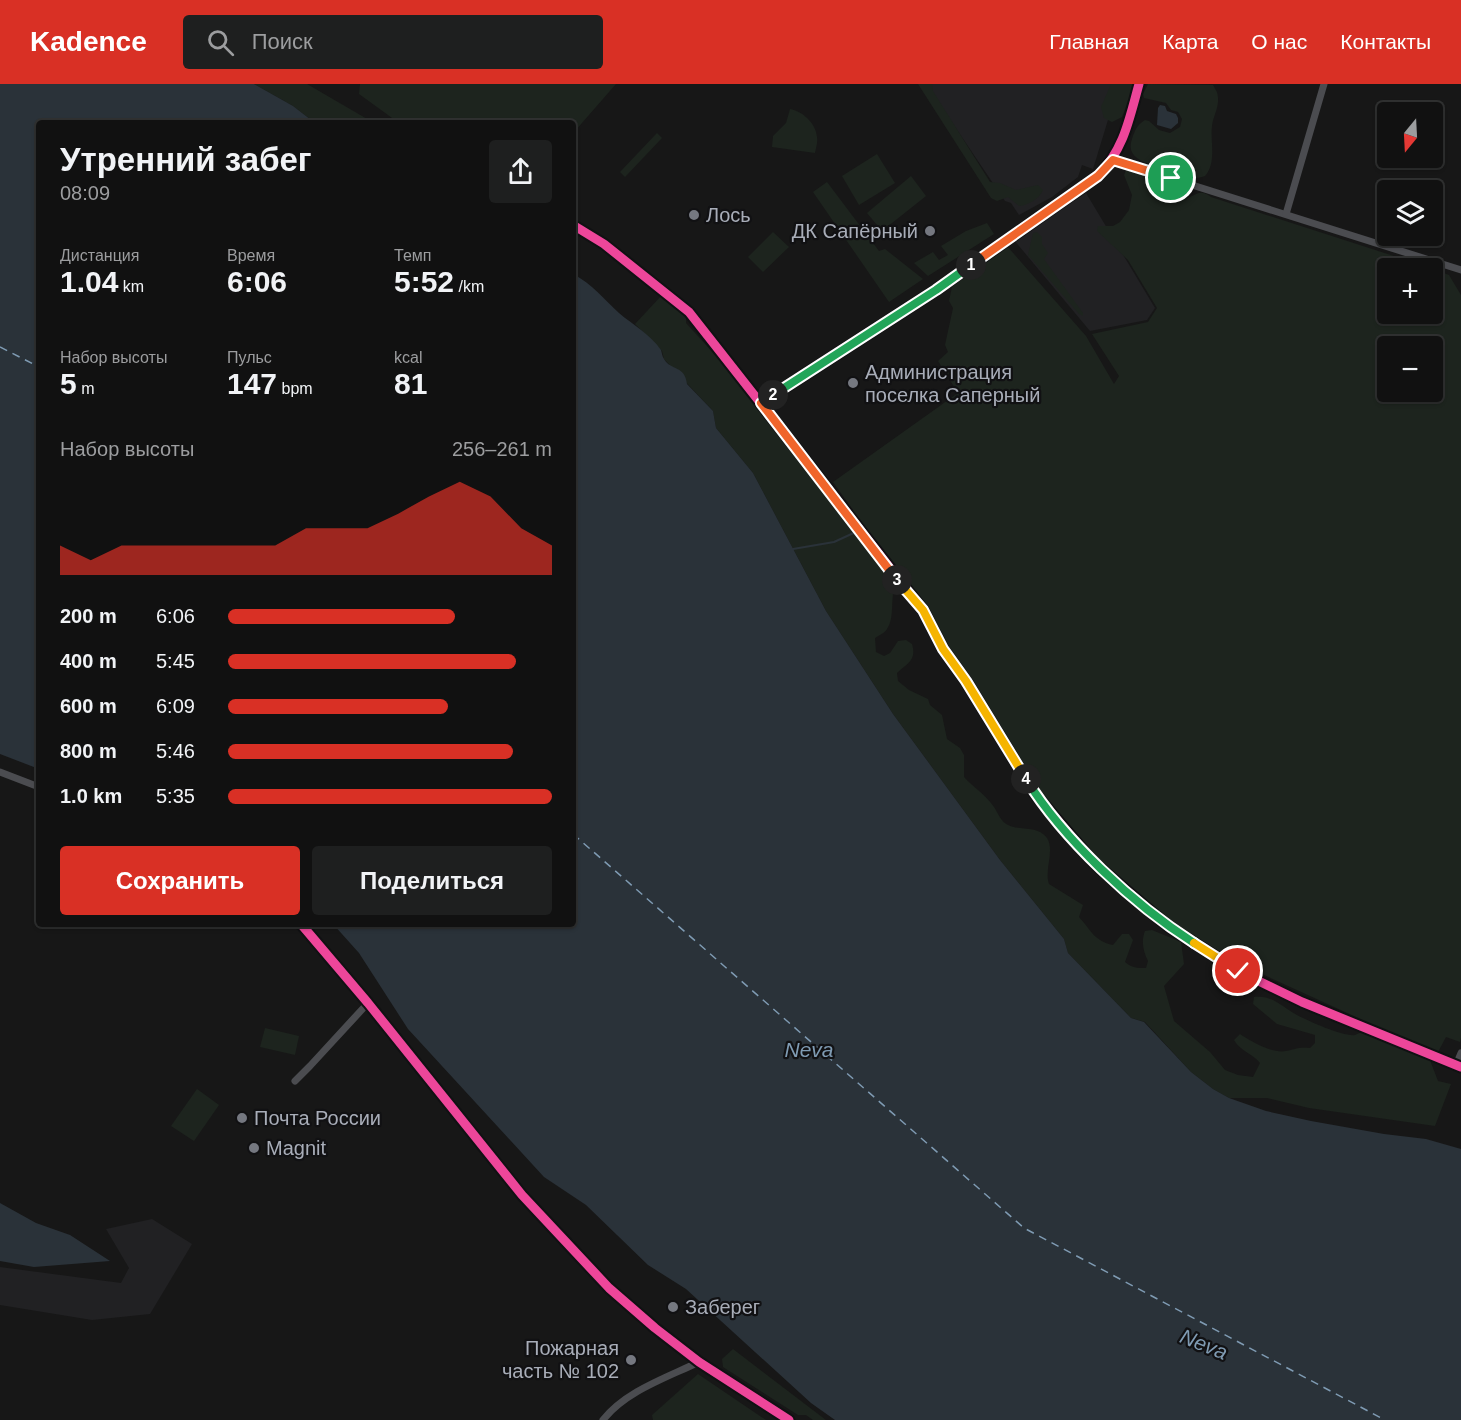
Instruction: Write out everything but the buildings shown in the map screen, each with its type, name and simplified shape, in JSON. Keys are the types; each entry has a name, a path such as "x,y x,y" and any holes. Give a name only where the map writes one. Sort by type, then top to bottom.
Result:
{"street":[{"path":"761,403 946,283 1098,176 1113,160 1124,135 1139,84"},
{"path":"1286,214 1324,84"},
{"path":"1113,160 1461,270"},
{"path":"576,227 604,244 689,312 923,610 943,649 966,681 1035,794 1094,863 1169,927 1238,971 1302,1002 1458,1066 1461,1053"},
{"path":"0,772 36,786"},
{"path":"303,927 368,1003 522,1195 609,1288 699,1362 789,1420"},
{"path":"295,1081 368,1003"},
{"path":"603,1420 632,1395 699,1362"}],"shaded area":[{"path":"254,84 307,84 369,120 311,120 293,106"},
{"path":"360,84 616,84 576,130 576,120 395,120 359,94"},
{"path":"918,84 932,84 933,91 990,182 1000,183 1016,190 1038,185 1043,190 1039,196 1030,203 1019,206 1008,197 997,201 991,198"},
{"path":"926,84 1119,84 1093,169 1082,165 1078,177 1052,197 1019,215 1011,203 1005,201"},
{"path":"1111,84 1135,84 1122,117 1112,122 1104,118 1101,107"},
{"path":"1148,84 1213,85 1218,101 1212,126 1211,165 1205,176 1193,177 1152,165 1137,158 1133,153 1132,139 1142,122 1149,121 1159,130 1170,133 1180,127 1182,119 1178,112 1171,110 1166,103 1144,98 1143,94"},
{"path":"790,109 804,115 814,127 817,139 815,153 772,147 773,136 786,123"},
{"path":"657,133 662,138 625,177 620,172"},
{"path":"877,154 895,183 859,205 842,176"},
{"path":"1127,168 1176,187 1183,199 1200,193 1207,194 1400,258 1377,258 1377,324 1443,324 1443,273 1449,275 1461,295 1461,1038 1460,1042 1446,1037 1437,1054 1238,963 1171,921 1097,858 1039,789 970,680 945,646 925,606 909,588 833,482 958,393 938,361 948,352 945,345 953,308 949,301 953,282 1007,246 1086,336 1114,384 1119,376 1092,334 1148,322 1157,308 1128,260 1097,231 1098,226 1113,226 1120,222 1129,210 1132,195 1124,175"},
{"path":"911,176 926,196 882,231 867,213"},
{"path":"827,182 879,251 885,249 923,279 889,302 813,192"},
{"path":"1086,193 1155,308 1147,320 1090,331 1014,240"},
{"path":"987,223 994,234 928,276 914,263 933,252 939,260 948,255 941,246 966,231"},
{"path":"773,232 789,247 763,272 748,257"},
{"path":"1037,232 1042,237 1042,244 1048,253 1044,259 1083,316 1028,255 1033,233"},
{"path":"662,295 686,315 686,323 795,451 895,586 891,619 886,630 875,638 876,652 884,656 890,653 898,641 906,640 912,644 912,658 897,673 898,681 909,690 928,699 930,705 942,715 947,739 960,748 964,755 964,777 991,803 1003,822 1012,827 1039,831 1047,838 1050,849 1049,884 1083,905 1079,917 1093,934 1101,941 1113,945 1122,934 1129,934 1133,940 1125,962 1137,968 1146,968 1148,961 1143,946 1145,931 1152,930 1181,942 1184,964 1164,986 1174,1021 1210,1052 1225,1070 1238,1075 1253,1077 1260,1063 1234,1040 1240,1034 1275,1051 1310,1048 1315,1043 1315,1035 1277,1024 1253,1004 1254,997 1272,1000 1302,1018 1335,1031 1355,1035 1364,1031 1428,1055 1438,1081 1451,1084 1435,1126 1309,1108 1267,1098 1229,1098 1191,1072 1145,1022 1131,1018 1068,953 1064,939 1000,860 893,714 826,611 753,473 716,428 713,411 664,359 662,351 635,324"},
{"path":"265,1028 299,1036 295,1055 260,1047"},
{"path":"197,1089 219,1105 194,1141 171,1126"},
{"path":"152,1219 192,1244 150,1314 92,1320 0,1305 0,1267 121,1283 129,1268 106,1229"},
{"path":"733,1349 826,1420 813,1420 806,1415 798,1415 723,1367 722,1359"},
{"path":"698,1374 766,1420 653,1420 652,1415"}],"water":[{"path":"0,84 254,84 293,106 311,120 36,120 36,768 0,754"},
{"path":"1160,105 1165,106 1167,111 1176,114 1178,118 1178,123 1171,129 1157,125"},
{"name":"Neva","path":"576,276 652,339 661,350 667,363 684,374 687,384 713,411 716,428 753,473 826,611 893,714 1000,860 1064,939 1068,953 1131,1018 1144,1022 1191,1072 1229,1098 1266,1111 1311,1121 1426,1139 1461,1149 1461,1420 835,1420 811,1403 686,1289 648,1265 586,1205 544,1177 408,1029 359,953 336,927 576,927"},
{"path":"0,1203 36,1223 70,1235 110,1261 34,1267 0,1261"}],"waterway":[{"path":"793,549 834,542 858,531"}],"ferry route":[{"path":"0,347 36,365"},
{"path":"576,837 1024,1228 1385,1420"}],"cycle path":[{"path":"761,403 936,290 1098,176 1120,145 1139,84"},
{"path":"576,227 604,244 689,312 923,610 943,649 966,681 1035,794 1094,863 1169,927 1238,971 1302,1002 1461,1067"},
{"path":"304,927 368,1003 522,1195 609,1288 699,1362 789,1420"}],"place":[{"name":"Лось","path":"694,215"},
{"name":"ДК Сапёрный","path":"930,231"},
{"name":"Администрация поселка Саперный","path":"853,383"},
{"name":"Почта России","path":"242,1118"},
{"name":"Magnit","path":"254,1148"},
{"name":"Заберег","path":"673,1307"},
{"name":"Пожарная часть № 102","path":"631,1360"}],"route":[{"path":"1171,178 1113,160 1098,176 946,283 761,403 923,610 943,649 966,681 1035,794 1094,863 1169,927 1238,971"}]}
